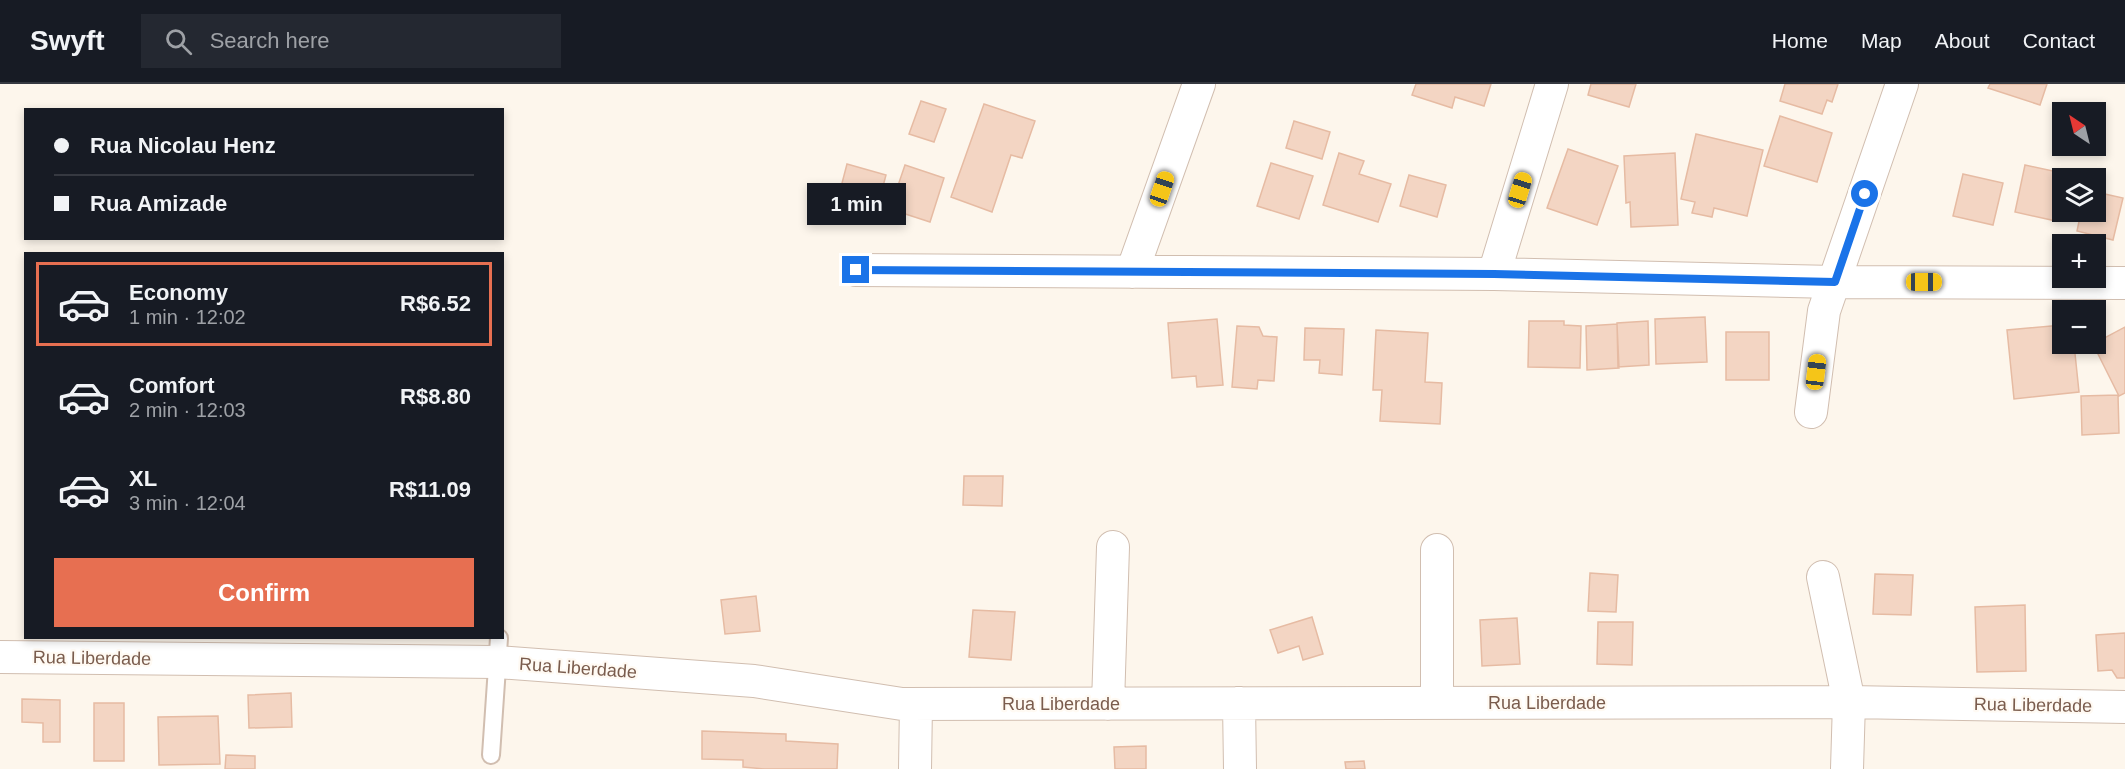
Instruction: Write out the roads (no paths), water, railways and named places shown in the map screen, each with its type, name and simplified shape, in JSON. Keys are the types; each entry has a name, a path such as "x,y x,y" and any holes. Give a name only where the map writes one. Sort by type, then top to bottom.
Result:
{"street":[{"path":"1132,272 1198,84"},
{"path":"1494,274 1552,84"},
{"path":"1811,412 1824,311 1902,84"},
{"path":"856,270 1494,274 1835,282 2125,283"},
{"path":"1108,704 1113,547"},
{"path":"1437,550 1437,703"},
{"path":"1823,577 1849,702 1847,769"},
{"name":"Rua Liberdade","path":"0,657 498,650 754,681 916,704 1849,702 2125,706"},
{"path":"915,769 916,704"},
{"path":"1239,704 1240,769"}],"lane":[{"path":"491,755 498,650"}]}
